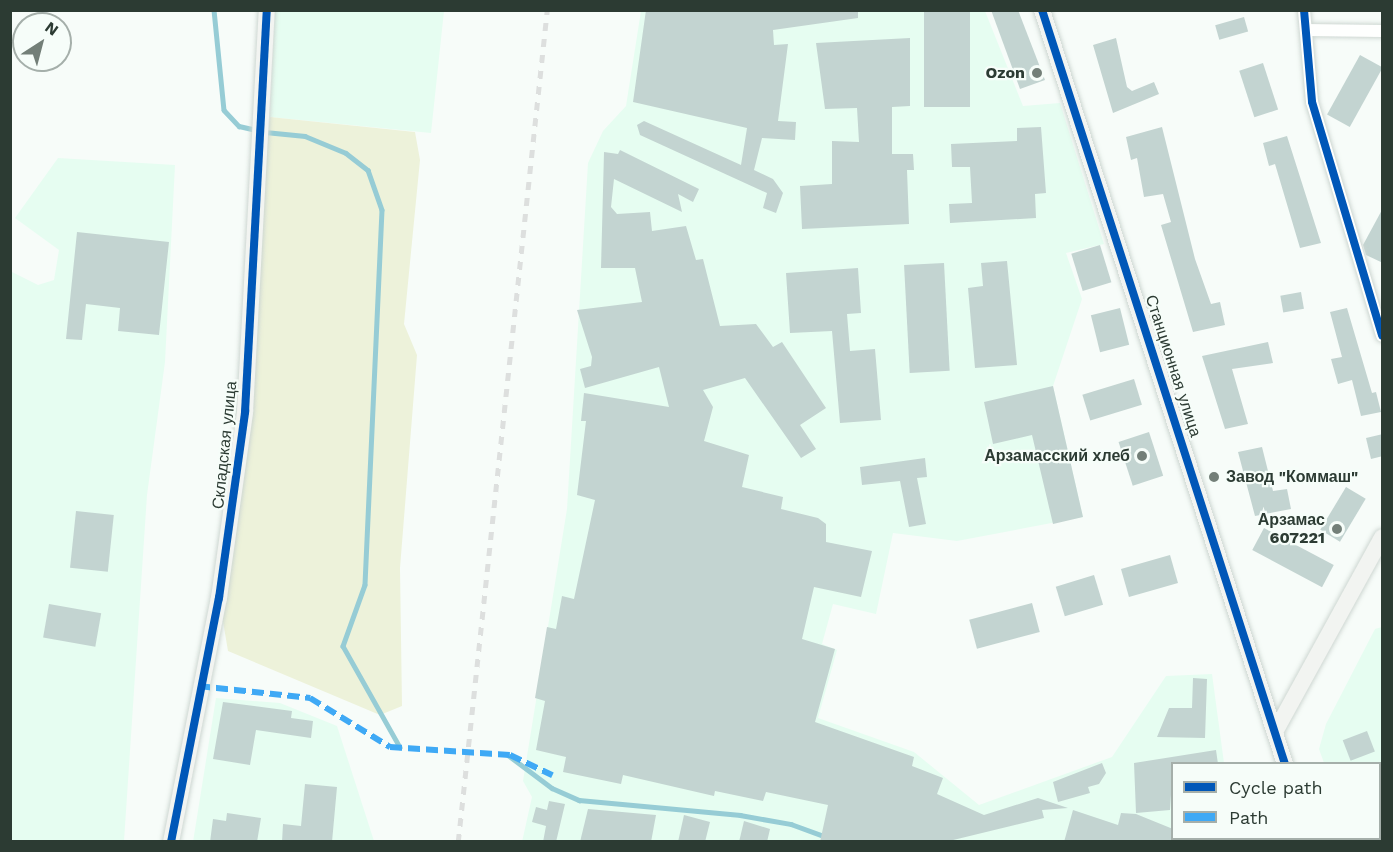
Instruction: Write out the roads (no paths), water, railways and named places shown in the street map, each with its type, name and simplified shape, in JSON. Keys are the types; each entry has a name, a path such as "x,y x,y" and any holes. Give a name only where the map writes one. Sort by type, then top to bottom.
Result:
{"street":[{"name":"Складская улица","path":"171,842 219,598 245,412 267,10"},
{"name":"Станционная улица","path":"1042,10 1284,762"},
{"path":"1304,10 1312,102 1383,336"},
{"path":"1306,30 1383,31"},
{"path":"1275,732 1383,537"}],"waterway":[{"path":"214,10 224,110 239,126 257,130"},
{"path":"265,132 305,136 346,153 368,170 382,210 365,585 343,646 400,747"},
{"path":"508,755 552,788 579,800 740,815 791,824 826,837"}],"railway":[{"path":"458,842 547,10"}],"place":[{"name":"Ozon","path":"1037,73"},
{"name":"Арзамасский хлеб","path":"1142,456"},
{"name":"Завод \"Коммаш\"","path":"1214,477"},
{"name":"Арзамас 607221","path":"1337,529"}]}
